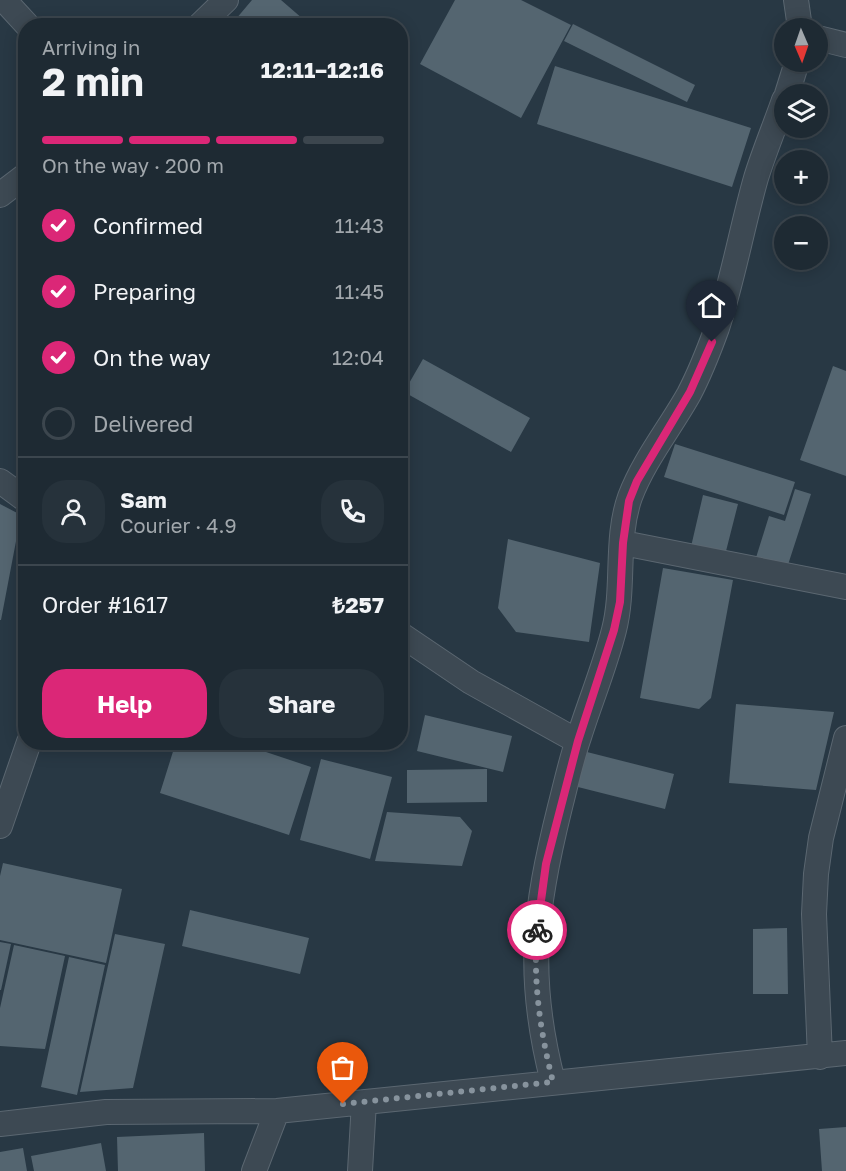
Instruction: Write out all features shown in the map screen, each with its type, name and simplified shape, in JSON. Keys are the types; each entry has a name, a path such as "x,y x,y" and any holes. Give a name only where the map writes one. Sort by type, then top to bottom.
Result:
{"street":[{"path":"4,0 21,18"},
{"path":"207,18 226,0"},
{"path":"796,0 799,18"},
{"path":"828,40 846,45"},
{"path":"553,1082 538,1014 536,937 546,864 578,741 614,630 620,602 623,543 629,501 637,481 690,392 714,337 757,175 774,128"},
{"path":"0,195 18,181"},
{"path":"0,482 18,494"},
{"path":"623,543 846,587"},
{"path":"408,639 471,682 578,741"},
{"path":"820,1057 814,914 816,874 821,838 846,738"},
{"path":"0,826 26,750"},
{"path":"0,1124 106,1112 277,1111 846,1053"},
{"path":"360,1171 364,1102"},
{"path":"254,1171 277,1111"}],"building":[{"path":"252,0 281,0 302,18 237,18"},
{"path":"455,0 521,0 571,25 521,118 420,64"},
{"path":"573,24 695,85 687,102 564,41"},
{"path":"555,66 751,128 732,187 537,124"},
{"path":"423,359 530,418 511,452 408,394 408,385"},
{"path":"833,366 846,371 846,476 800,460"},
{"path":"675,444 795,482 784,515 664,477"},
{"path":"795,489 811,494 785,574 754,564 769,516 785,521"},
{"path":"703,495 738,504 724,559 690,551"},
{"path":"0,504 18,513 18,531 0,620"},
{"path":"508,539 600,563 589,642 516,632 498,608"},
{"path":"663,568 733,580 711,698 699,709 640,698"},
{"path":"736,704 834,712 816,790 729,783"},
{"path":"425,715 512,736 503,772 417,751"},
{"path":"173,750 260,750 311,767 289,835 160,793"},
{"path":"583,751 674,774 665,809 574,786"},
{"path":"321,759 392,777 370,859 300,840"},
{"path":"487,769 487,802 407,803 407,770"},
{"path":"387,812 460,817 472,831 462,866 375,861"},
{"path":"3,863 122,889 106,963 0,940 0,876"},
{"path":"190,910 309,938 300,974 182,946"},
{"path":"787,928 788,994 753,994 753,929"},
{"path":"115,934 165,944 133,1088 80,1092"},
{"path":"0,942 11,944 1,990 0,990"},
{"path":"14,945 65,956 45,1049 0,1046 0,1008"},
{"path":"69,957 105,965 77,1095 41,1087"},
{"path":"846,1127 846,1171 822,1171 819,1129"},
{"path":"204,1133 205,1171 118,1171 117,1137"},
{"path":"101,1143 106,1171 34,1171 31,1156"},
{"path":"23,1148 27,1171 0,1171 0,1152"}],"way so far":[{"path":"343,1104 553,1082 538,1014 535,948 537,930"}],"route":[{"path":"537,930 546,864 578,741 614,630 620,602 623,543 629,501 637,481 690,392 712,342"}]}
